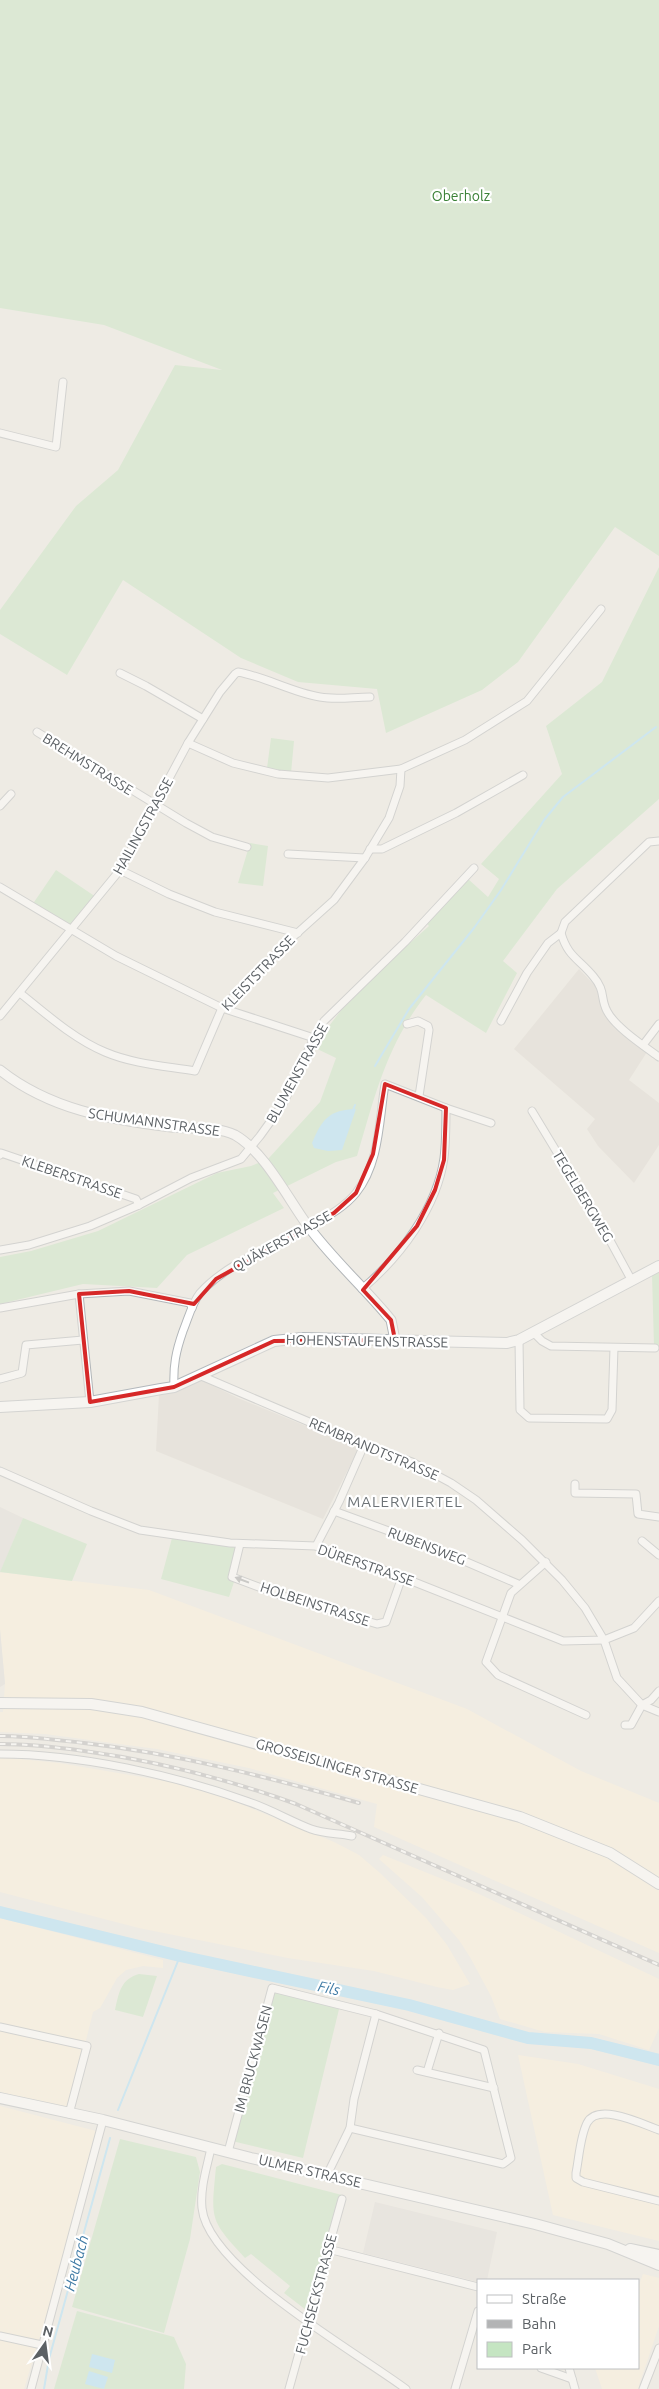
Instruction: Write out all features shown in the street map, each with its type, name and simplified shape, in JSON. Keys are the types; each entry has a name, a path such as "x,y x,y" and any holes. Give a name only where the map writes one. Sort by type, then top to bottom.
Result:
{"main road":[{"name":"HOHENSTAUFENSTRASSE","path":"0,1408 90,1402 136,1395 174,1386 274,1341 303,1338 498,1344 519,1340 659,1266"},
{"name":"GROSSEISLINGER STRASSE","path":"0,1703 91,1704 150,1714 536,1822 610,1854 659,1884"},
{"name":"ULMER STRASSE","path":"0,2098 103,2120 211,2148 535,2224 619,2248 659,2265"},
{"name":"ULMER STRASSE","path":"619,2248 659,2254"}],"street":[{"path":"0,433 56,447 63,382"},
{"path":"188,743 233,763 278,774 328,778 401,769 465,740 527,701 602,609"},
{"name":"HAILINGSTRASSE","path":"0,1016 120,870 156,806 188,743 234,674 238,672 255,676 279,686 320,697 370,697"},
{"path":"120,673 203,719"},
{"name":"BREHMSTRASSE","path":"37,732 156,806 212,837 247,847"},
{"name":"KLEISTSTRASSE","path":"20,993 62,1026 104,1052 143,1063 195,1071 222,1008 334,900 365,858 388,818 400,786 401,769"},
{"path":"370,849 382,849 456,813 524,775"},
{"path":"0,806 11,794"},
{"path":"501,1021 526,973 548,943 561,933 565,922 650,842 659,841"},
{"path":"288,854 365,858"},
{"name":"BLUMENSTRASSE","path":"0,1250 29,1245 90,1226 139,1205 191,1178 241,1159 283,1104 324,1021 405,942 474,868"},
{"path":"120,870 169,894 215,912 298,933"},
{"path":"0,887 116,956 222,1008 314,1038"},
{"path":"561,933 566,950 593,976 603,990 606,1010 643,1046 659,1057"},
{"path":"407,1024 418,1021 428,1026 429,1030 419,1096 446,1108 491,1123"},
{"path":"643,1046 659,1024"},
{"name":"SCHUMANNSTRASSE","path":"0,1070 28,1090 62,1106 148,1123 224,1131 233,1134 250,1147 280,1182 308,1226 362,1289 392,1320 395,1340"},
{"name":"QUÄKERSTRASSE","path":"174,1386 173,1364 192,1308 200,1294 216,1279 242,1262 334,1213 356,1192 369,1170 382,1121 385,1084 419,1096"},
{"path":"362,1289 393,1258 417,1226 435,1190 444,1160 446,1108"},
{"name":"TEGELBERGWEG","path":"532,1111 607,1235 632,1281"},
{"name":"KLEBERSTRASSE","path":"1,1154 136,1199 139,1205"},
{"path":"0,1308 79,1294 129,1291 190,1303 192,1308"},
{"path":"79,1294 90,1402"},
{"path":"533,1332 542,1341 551,1346 655,1348"},
{"path":"0,1379 22,1373 26,1345 83,1340"},
{"path":"519,1340 520,1410 529,1418 607,1419 612,1410 614,1348"},
{"name":"REMBRANDTSTRASSE","path":"199,1374 364,1445 412,1462 450,1482 494,1515 546,1562 585,1608 604,1640 617,1678 642,1705 659,1712"},
{"path":"316,1546 364,1445"},
{"name":"DÜRERSTRASSE","path":"0,1471 91,1511 140,1530 240,1544 316,1546 402,1577 563,1641 604,1640 634,1628 659,1601"},
{"path":"575,1484 575,1493 636,1494 638,1514 659,1518"},
{"name":"RUBENSWEG","path":"334,1511 427,1545 518,1584"},
{"path":"642,1541 659,1555"},
{"name":"HOLBEINSTRASSE","path":"240,1544 232,1576 283,1596 377,1624 384,1623 402,1577"},
{"path":"546,1562 518,1584 511,1593 486,1662 498,1675 586,1715"},
{"path":"625,1725 631,1726 642,1705 651,1700 659,1691"},
{"path":"0,1754 31,1755 93,1763 169,1778 248,1802 312,1829 352,1836"},
{"name":"IM BRUCKWASEN","path":"228,2152 272,1988 376,2014 439,2033 484,2050 511,2158 503,2164 350,2128"},
{"path":"327,2175 350,2128 354,2099 376,2014"},
{"path":"0,2026 87,2046 69,2114"},
{"path":"427,2072 439,2033"},
{"path":"417,2070 494,2088"},
{"path":"659,2130 605,2113 594,2116 587,2123 576,2173 576,2178 583,2182 659,2201"},
{"path":"31,2389 103,2120"},
{"path":"211,2148 203,2191 202,2208 213,2238 279,2300 308,2323 406,2389"},
{"name":"FUCHSECKSTRASSE","path":"289,2389 342,2198"},
{"path":"328,2249 477,2287"},
{"path":"455,2389 477,2314"},
{"path":"0,2336 42,2345"},
{"path":"469,2342 477,2345"},
{"path":"643,2389 659,2348"},
{"path":"544,2369 572,2379"},
{"path":"569,2369 575,2389"}],"highlighted area":[{"path":"385,1084 446,1108 444,1160 435,1190 417,1226 363,1290 391,1320 395,1340 274,1341 174,1387 90,1402 79,1294 129,1291 194,1304 216,1279 334,1213 356,1193 373,1154"}],"shaded area":[{"path":"579,969 600,991 604,1011 647,1052 629,1080 659,1103 659,1145 634,1183 598,1146 587,1129 595,1119 514,1049"},
{"path":"197,1378 238,1398 359,1448 323,1519 156,1451 159,1394"},
{"path":"0,1507 23,1518 0,1573"},
{"path":"0,1572 149,1590 467,1709 581,1771 659,1803 659,1953 374,1827 377,1804 249,1768 157,1749 45,1734 0,1732 0,1712 3,1712 5,1684 0,1630"},
{"path":"0,1629 5,1684 0,1687"},
{"path":"0,1757 59,1763 171,1782 231,1800 334,1842 359,1855 426,1918 447,1945 470,1984 453,1990 374,1971 288,1958 139,1928 0,1892"},
{"path":"383,1855 479,1894 659,1979 659,2028 649,2050 599,2034 545,2032 500,2019 491,1996 459,1940 422,1897 379,1859"},
{"path":"0,1918 163,1960 163,1968 143,1966 126,1970 117,1978 100,2008 93,2012 69,2108 0,2092"},
{"path":"518,2055 578,2064 659,2089 659,2241 553,2215"},
{"path":"0,2106 96,2131 62,2264 24,2389 0,2389"},
{"path":"375,2202 497,2232 487,2279 477,2279 477,2282 363,2253"},
{"path":"643,2274 659,2278 659,2326 639,2385 650,2389 602,2389 595,2369 639,2369 639,2285"}],"green space":[{"name":"Oberholz","path":"0,0 659,0 659,556 615,527 518,662 482,690 386,733 377,689 298,682 241,658 123,580 67,675 0,634 0,610 76,506 118,470 175,365 222,370 104,325 0,308"},
{"path":"659,567 659,799 557,889 503,961 517,973 486,1033 426,995 412,1014 391,1053 376,1092 357,1156 336,1162 273,1193 284,1208 187,1255 157,1288 83,1284 0,1304 0,1257 31,1251 98,1231 217,1173 251,1166 268,1159 320,1102 336,1058 313,1047 342,1009 410,939 411,942 429,926 425,922 467,878 488,897 499,879 481,864 562,774 546,726 602,682"},
{"path":"271,738 294,741 291,773 267,768"},
{"path":"250,843 268,846 263,886 238,883"},
{"path":"56,870 96,897 72,928 32,905"},
{"path":"659,1271 659,1347 654,1347 652,1275"},
{"path":"23,1518 87,1544 72,1581 0,1572"},
{"path":"172,1538 237,1547 228,1577 234,1582 229,1597 161,1579"},
{"path":"139,1974 157,1976 143,2017 115,2010 122,1987 128,1979"},
{"path":"274,1987 341,2001 303,2158 232,2141"},
{"path":"120,2139 196,2157 200,2172 190,2239 164,2333 72,2307"},
{"path":"222,2164 342,2195 310,2313 284,2293 290,2286 251,2254 245,2258 219,2226 213,2209 213,2198 216,2167"},
{"path":"77,2311 174,2337 186,2364 184,2389 54,2389"}],"water":[{"path":"356,1109 342,1150 328,1151 314,1148 312,1143 319,1128 328,1117 339,1111"},
{"path":"92,2354 115,2360 112,2373 89,2367"},
{"path":"89,2371 108,2377 104,2389 85,2384"}],"waterway":[{"path":"375,1066 409,1009 474,928 501,890 544,820 563,797 656,727"},
{"path":"353,1110 355,1105"},
{"name":"Fils","path":"0,1912 180,1956 409,2005 528,2038 591,2043 659,2060"},
{"name":"Heubach","path":"118,2110 180,1956"},
{"name":"Heubach","path":"44,2389 49,2359 110,2138"}],"railway":[{"path":"0,1736 32,1737 154,1753 257,1775 359,1803"},
{"path":"0,1744 63,1748 138,1760 192,1772 270,1795 296,1804 659,1965"}],"district":[{"name":"MALERVIERTEL","path":"405,1501"}]}
